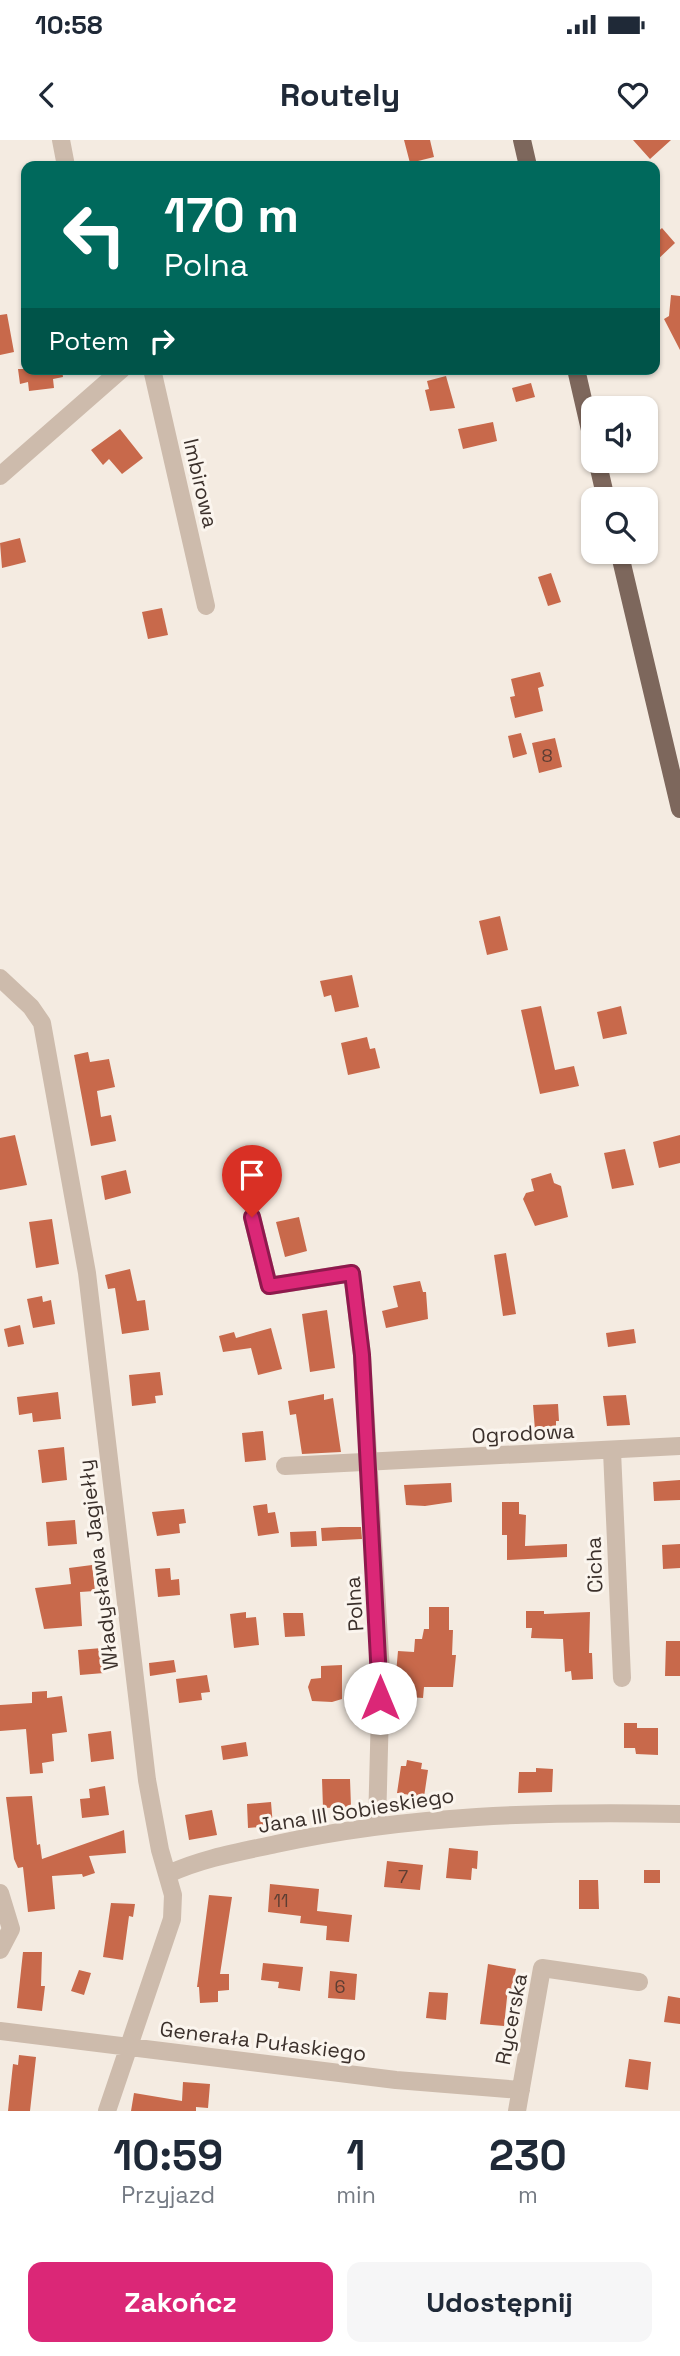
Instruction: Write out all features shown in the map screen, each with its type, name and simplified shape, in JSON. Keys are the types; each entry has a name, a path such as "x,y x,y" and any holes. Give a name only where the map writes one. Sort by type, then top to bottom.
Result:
{"main road":[{"path":"522,140 527,161"},
{"path":"577,375 582,396"},
{"path":"622,564 680,809"}],"street":[{"path":"61,140 65,161"},
{"name":"Imbirowa","path":"153,375 206,606"},
{"path":"0,476 104,376"},
{"name":"Władysława Jagiełły","path":"0,978 31,1007 42,1023 87,1273 147,1780 160,1850 173,1895 172,1919 107,2111"},
{"name":"Polna","path":"252,1217 269,1286 352,1273 368,1464 381,1672 377,1825"},
{"name":"Ogrodowa","path":"368,1464 680,1446"},
{"name":"Cicha","path":"612,1451 622,1678"},
{"path":"285,1466 368,1464"},
{"name":"Jana III Sobieskiego","path":"168,1874 196,1861 377,1825 453,1816 680,1814"},
{"path":"0,1893 11,1929 0,1950"},
{"name":"Rycerska","path":"521,2090 542,1968 639,1982"},
{"name":"Generała Pułaskiego","path":"0,2031 396,2080 521,2090"},
{"path":"517,2111 521,2090"}],"building":[{"path":"404,140 430,140 434,157 409,161"},
{"path":"633,140 671,140 650,159"},
{"path":"662,228 675,243 660,257"},
{"path":"671,295 680,296 680,350 664,319 669,316"},
{"path":"7,314 14,352 0,355 0,315"},
{"path":"18,369 21,369 21,375 63,375 53,379 54,388 29,391 28,382 20,384"},
{"path":"446,376 455,408 430,411 425,390 429,389 427,381"},
{"path":"531,383 535,397 516,402 512,388"},
{"path":"493,422 497,441 463,449 458,429"},
{"path":"120,429 143,458 122,474 109,459 103,465 91,450"},
{"path":"20,538 26,562 2,568 0,543"},
{"path":"551,573 561,602 548,606 538,577"},
{"path":"162,608 168,635 148,639 142,612"},
{"path":"540,672 544,686 538,688 543,711 515,718 510,697 515,696 511,679"},
{"path":"521,733 527,754 513,758 508,736"},
{"path":"555,738 562,767 539,773 532,743"},
{"path":"500,916 508,950 487,955 479,921"},
{"path":"352,975 359,1007 335,1012 331,995 324,997 320,981"},
{"path":"541,1006 555,1070 574,1066 579,1086 540,1094 521,1010"},
{"path":"621,1006 627,1034 603,1039 597,1012"},
{"path":"367,1037 370,1049 375,1048 380,1068 348,1075 341,1043"},
{"path":"88,1052 90,1062 109,1059 115,1087 97,1091 101,1117 111,1115 116,1141 91,1146 74,1055"},
{"path":"15,1135 27,1185 0,1190 0,1138"},
{"path":"680,1135 680,1163 659,1168 653,1142"},
{"path":"625,1149 634,1185 612,1189 604,1153"},
{"path":"126,1170 131,1193 105,1200 101,1176"},
{"path":"551,1173 554,1183 561,1186 568,1217 535,1226 523,1199 526,1193 534,1191 531,1179"},
{"path":"299,1217 307,1251 285,1257 276,1222"},
{"path":"52,1219 59,1264 36,1268 29,1222"},
{"path":"506,1253 516,1314 503,1316 494,1255"},
{"path":"130,1269 137,1301 145,1300 149,1330 122,1334 115,1288 108,1289 105,1275"},
{"path":"420,1281 423,1292 426,1292 428,1319 386,1328 382,1311 398,1307 393,1286"},
{"path":"42,1296 43,1302 51,1300 55,1324 33,1328 27,1299"},
{"path":"327,1310 335,1368 310,1372 302,1314"},
{"path":"20,1325 24,1344 8,1347 4,1329"},
{"path":"271,1328 282,1369 258,1375 251,1348 223,1352 219,1336 234,1332 236,1338"},
{"path":"634,1329 636,1343 608,1347 606,1333"},
{"path":"160,1372 163,1395 155,1396 156,1403 132,1406 129,1375"},
{"path":"58,1392 61,1419 33,1422 32,1413 19,1415 17,1397"},
{"path":"324,1394 324,1400 333,1398 341,1452 302,1454 296,1414 290,1415 288,1401"},
{"path":"626,1395 630,1425 607,1426 603,1396"},
{"path":"558,1404 559,1421 556,1421 556,1429 535,1430 533,1405"},
{"path":"263,1431 266,1460 245,1462 242,1433"},
{"path":"64,1447 67,1480 42,1483 38,1450"},
{"path":"680,1480 680,1500 654,1501 653,1482"},
{"path":"451,1483 452,1502 425,1506 406,1505 404,1485"},
{"path":"502,1502 519,1502 519,1514 526,1515 525,1546 567,1544 567,1557 507,1560 507,1535 502,1535"},
{"path":"267,1504 268,1513 275,1512 279,1533 258,1536 253,1506"},
{"path":"184,1509 186,1523 179,1524 180,1533 157,1536 152,1512"},
{"path":"75,1520 77,1544 48,1546 46,1522"},
{"path":"361,1527 362,1539 322,1541 321,1528"},
{"path":"316,1531 317,1546 291,1547 290,1532"},
{"path":"680,1544 680,1568 663,1569 662,1545"},
{"path":"92,1565 95,1591 80,1592 82,1626 44,1629 35,1588 71,1584 69,1568"},
{"path":"170,1568 171,1580 179,1579 180,1595 158,1597 155,1569"},
{"path":"429,1607 449,1607 449,1630 453,1630 452,1655 456,1655 453,1687 424,1687 423,1698 394,1696 398,1651 414,1652 415,1639 422,1639 424,1629 429,1629"},
{"path":"526,1611 544,1611 544,1614 590,1612 589,1653 592,1653 593,1679 572,1680 571,1671 565,1672 563,1639 531,1638 532,1628 526,1628"},
{"path":"246,1612 246,1618 256,1617 259,1645 234,1648 230,1614"},
{"path":"283,1613 303,1613 305,1636 285,1637"},
{"path":"666,1641 680,1641 680,1676 665,1676"},
{"path":"102,1648 104,1673 80,1675 78,1650"},
{"path":"174,1660 176,1672 150,1676 149,1663"},
{"path":"342,1665 342,1699 332,1702 312,1701 308,1687 311,1679 321,1678 321,1666"},
{"path":"207,1675 210,1692 201,1693 202,1700 179,1703 176,1679"},
{"path":"47,1691 47,1698 62,1696 67,1732 52,1734 54,1761 42,1763 43,1773 30,1774 26,1729 0,1731 0,1705 32,1703 32,1692"},
{"path":"624,1723 637,1723 637,1728 658,1728 658,1755 636,1754 635,1748 624,1748"},
{"path":"111,1731 114,1759 91,1762 88,1734"},
{"path":"246,1742 248,1756 223,1760 221,1746"},
{"path":"407,1760 422,1763 421,1769 428,1770 424,1797 397,1793 401,1766 406,1766"},
{"path":"536,1768 553,1769 552,1792 518,1793 519,1772 536,1772"},
{"path":"322,1779 350,1779 351,1807 323,1808"},
{"path":"105,1786 109,1815 82,1818 80,1799 90,1798 89,1789"},
{"path":"32,1796 37,1845 40,1844 42,1859 124,1830 126,1853 89,1856 95,1873 83,1877 82,1874 52,1876 55,1909 28,1912 23,1867 18,1868 14,1859 6,1797"},
{"path":"271,1802 273,1826 248,1828 247,1804"},
{"path":"212,1810 217,1835 189,1840 185,1815"},
{"path":"449,1848 478,1851 477,1869 472,1868 471,1880 446,1878"},
{"path":"387,1861 423,1865 420,1890 384,1887"},
{"path":"644,1870 660,1870 660,1883 644,1883"},
{"path":"579,1880 598,1880 599,1909 579,1909"},
{"path":"270,1884 319,1889 317,1911 352,1915 349,1942 326,1940 327,1926 300,1923 301,1916 268,1912"},
{"path":"209,1895 232,1897 220,1974 229,1974 229,1990 218,1991 218,2002 200,2003 197,1987"},
{"path":"111,1903 135,1904 133,1917 129,1916 123,1960 103,1957"},
{"path":"23,1952 42,1952 41,1986 45,1986 42,2011 17,2008"},
{"path":"263,1963 303,1967 300,1991 278,1988 279,1982 261,1980"},
{"path":"488,1964 516,1969 512,1989 508,1988 504,2026 480,2024"},
{"path":"79,1970 91,1973 84,1995 71,1991"},
{"path":"330,1971 357,1974 355,2000 328,1998"},
{"path":"429,1992 448,1993 446,2020 426,2018"},
{"path":"668,1996 680,1998 680,2024 664,2022"},
{"path":"19,2055 36,2057 30,2111 8,2111 13,2064 18,2065"},
{"path":"629,2059 651,2062 648,2090 625,2087"},
{"path":"183,2082 210,2084 208,2108 196,2107 196,2111 131,2111 134,2093 182,2101"}],"route":[{"path":"252,1217 269,1286 352,1273 362,1355 381,1672 380,1698"}]}
